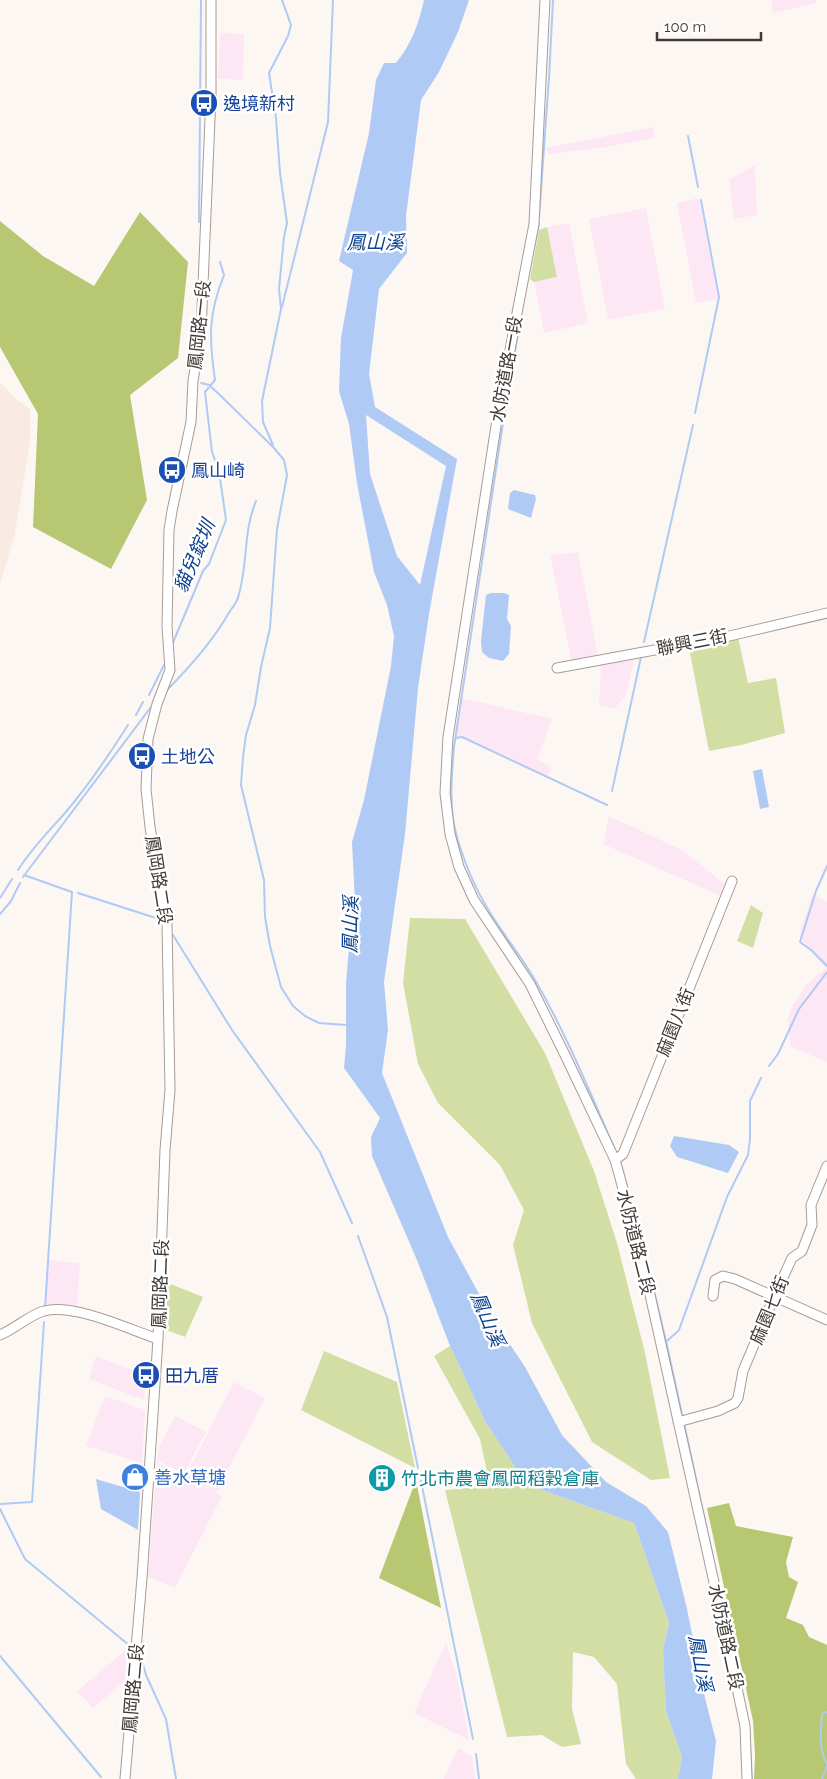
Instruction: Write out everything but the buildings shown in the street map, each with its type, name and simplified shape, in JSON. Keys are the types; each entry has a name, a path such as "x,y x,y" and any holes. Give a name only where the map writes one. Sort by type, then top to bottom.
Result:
{"street":[{"name":"鳳岡路一段","path":"146,789 148,739 157,704 170,670 167,626 169,530 191,422 193,381 201,332 211,96 211,0"},
{"name":"水防道路一段","path":"448,736 498,413 534,224 545,0"},
{"name":"聯興三街","path":"557,668 725,637 827,613"},
{"name":"水防道路二段","path":"448,736 445,793 450,834 458,867 474,900 530,984 615,1160 683,1421 745,1726 747,1779"},
{"name":"鳳岡路二段","path":"125,1779 142,1578 158,1339 165,1160 170,1090 167,924 150,827 146,789"},
{"name":"麻園八街","path":"615,1160 623,1154 732,881"},
{"name":"麻園七街","path":"683,1421 718,1412 735,1403 738,1398 743,1371 774,1297 792,1258 802,1252 812,1225 811,1205 827,1166"},
{"path":"713,1296 715,1280 723,1276 735,1279 827,1320"},
{"path":"0,1335 9,1332 43,1311 67,1309 81,1312 158,1339"}],"shaded area":[{"path":"771,0 816,0 817,3 773,13"},
{"path":"220,33 244,34 243,80 218,79"},
{"path":"654,127 653,138 601,148 549,154 545,148"},
{"path":"755,165 757,215 734,219 729,180"},
{"path":"699,198 718,299 696,303 677,203"},
{"path":"646,208 665,309 608,320 589,219"},
{"path":"569,223 588,323 544,333 534,282 557,277 547,227"},
{"path":"0,382 16,399 30,409 30,442 15,534 0,584"},
{"path":"578,552 598,657 572,663 550,555"},
{"path":"634,660 626,696 615,708 599,706 601,664"},
{"path":"462,698 552,719 537,759 551,767 548,777 456,734"},
{"path":"609,816 684,851 727,886 721,896 603,844"},
{"path":"812,895 827,901 827,1062 791,1047 789,1036 788,1019 792,1006 807,984 826,968 799,936"},
{"path":"47,1260 80,1263 77,1306 46,1304"},
{"path":"96,1356 146,1375 144,1400 89,1379"},
{"path":"234,1382 265,1398 216,1493 222,1496 175,1588 148,1577 157,1462 185,1477"},
{"path":"105,1396 145,1410 142,1463 86,1446"},
{"path":"175,1416 206,1432 184,1474 157,1460 159,1447"},
{"path":"446,1642 458,1682 469,1740 414,1713"},
{"path":"127,1649 126,1680 93,1708 77,1691"},
{"path":"458,1748 472,1756 475,1779 444,1779"}],"green space":[{"path":"140,212 188,262 178,358 130,395 147,500 111,569 33,527 38,414 0,347 0,221 43,256 94,286"},
{"path":"547,227 557,277 534,282 530,279 539,230"},
{"path":"738,637 748,683 776,678 785,733 741,745 709,751 689,648"},
{"path":"751,905 763,913 753,948 737,941"},
{"path":"410,918 465,919 545,1053 594,1171 617,1243 645,1353 670,1478 651,1480 592,1442 532,1323 513,1245 524,1210 500,1165 438,1103 418,1064 403,983"},
{"path":"168,1283 203,1297 185,1337 164,1329"},
{"path":"450,1346 485,1421 519,1473 536,1488 634,1523 669,1623 663,1650 666,1711 682,1757 678,1779 636,1779 626,1764 617,1684 594,1657 573,1652 572,1709 581,1744 562,1747 542,1735 507,1737 445,1490 490,1486 480,1439 434,1356"},
{"path":"324,1351 397,1382 415,1468 301,1410"},
{"path":"416,1480 441,1608 379,1578"},
{"path":"729,1503 736,1526 793,1537 786,1562 789,1577 798,1582 786,1618 803,1625 809,1637 827,1645 827,1779 754,1779 753,1721 707,1508"}],"water":[{"name":"鳳山溪","path":"424,0 469,0 458,32 439,72 421,100 406,216 407,253 379,289 369,374 375,407 457,459 429,614 418,688 405,834 384,982 388,1030 382,1073 448,1237 490,1314 525,1367 562,1435 606,1482 646,1506 668,1532 716,1741 712,1779 678,1779 682,1757 666,1711 663,1650 669,1623 634,1523 536,1488 519,1473 485,1421 450,1346 417,1260 372,1156 371,1137 380,1118 344,1068 346,984 351,922 355,901 352,842 364,800 391,666 394,636 387,605 374,572 357,483 349,424 339,391 341,338 353,270 339,261 369,133 376,80 384,63 396,63 406,49 417,25","holes":["366,415 446,466 420,585 397,556 370,474"]},
{"path":"514,490 535,495 536,499 531,518 508,509 510,493"},
{"path":"491,593 509,595 507,619 511,626 509,654 503,661 489,658 482,652 481,641 486,595"},
{"path":"762,769 769,807 760,809 753,771"},
{"path":"674,1136 729,1145 739,1152 728,1173 677,1157 670,1146"},
{"path":"96,1479 140,1492 138,1530 101,1509"}],"waterway":[{"path":"199,222 201,0"},
{"path":"273,445 263,422 262,401 281,309 279,289 287,223 280,173 276,118 269,73 288,36 291,25 282,0"},
{"path":"282,307 328,122 333,0"},
{"path":"539,217 553,0"},
{"path":"688,136 698,187"},
{"path":"695,413 719,297 701,200"},
{"path":"527,282 539,223"},
{"name":"貓兒錠圳","path":"172,645 203,571 209,564 226,520 219,471 212,452 205,392 215,380 211,327 215,302 224,275 220,262"},
{"path":"505,411 518,333"},
{"path":"201,383 209,385 221,396 284,460 287,475 277,529 270,628 255,705 246,735 241,785 264,880 265,917 270,946 281,987 293,1006 305,1016 319,1023 347,1025"},
{"path":"503,423 454,747 451,792 453,819 461,852 475,885 491,914 529,970 547,1001 578,1065 616,1152"},
{"path":"644,642 693,425"},
{"path":"166,691 209,643 237,601 242,582 249,524 256,501"},
{"path":"612,791 641,657"},
{"name":"貓兒錠圳","path":"149,695 166,661"},
{"name":"貓兒錠圳","path":"136,715 143,702"},
{"path":"23,877 151,707"},
{"name":"貓兒錠圳","path":"18,870 34,848 82,792 128,725"},
{"path":"455,738 462,737 607,805"},
{"path":"827,866 816,891 800,942 827,966"},
{"path":"24,875 72,892 45,1308"},
{"name":"貓兒錠圳","path":"0,898 12,879"},
{"path":"0,914 11,901 20,883"},
{"path":"78,893 159,919"},
{"path":"173,935 232,1030 320,1152 352,1223"},
{"path":"769,1066 778,1054 799,1009 827,972"},
{"path":"667,1341 679,1330 727,1197 748,1155 750,1101 761,1078"},
{"path":"620,1161 654,1289 683,1419"},
{"path":"358,1236 387,1317 418,1468"},
{"path":"0,1504 32,1502 44,1322"},
{"path":"684,1423 746,1712"},
{"path":"421,1481 473,1739"},
{"path":"0,1509 25,1559 130,1646"},
{"path":"0,1656 101,1777"},
{"path":"141,1657 146,1675 166,1719 176,1779"},
{"path":"827,1712 822,1714 821,1740 822,1752 827,1764"},
{"path":"749,1726 752,1779"},
{"path":"476,1754 479,1779"},
{"path":"822,1779 827,1766"}],"place":[{"name":"逸境新村","path":"204,103"},
{"name":"鳳山崎","path":"172,470"},
{"name":"土地公","path":"142,756"},
{"name":"田九厝","path":"146,1375"},
{"name":"善水草塘","path":"135,1477"},
{"name":"竹北市農會鳳岡稻穀倉庫","path":"382,1478"}]}
